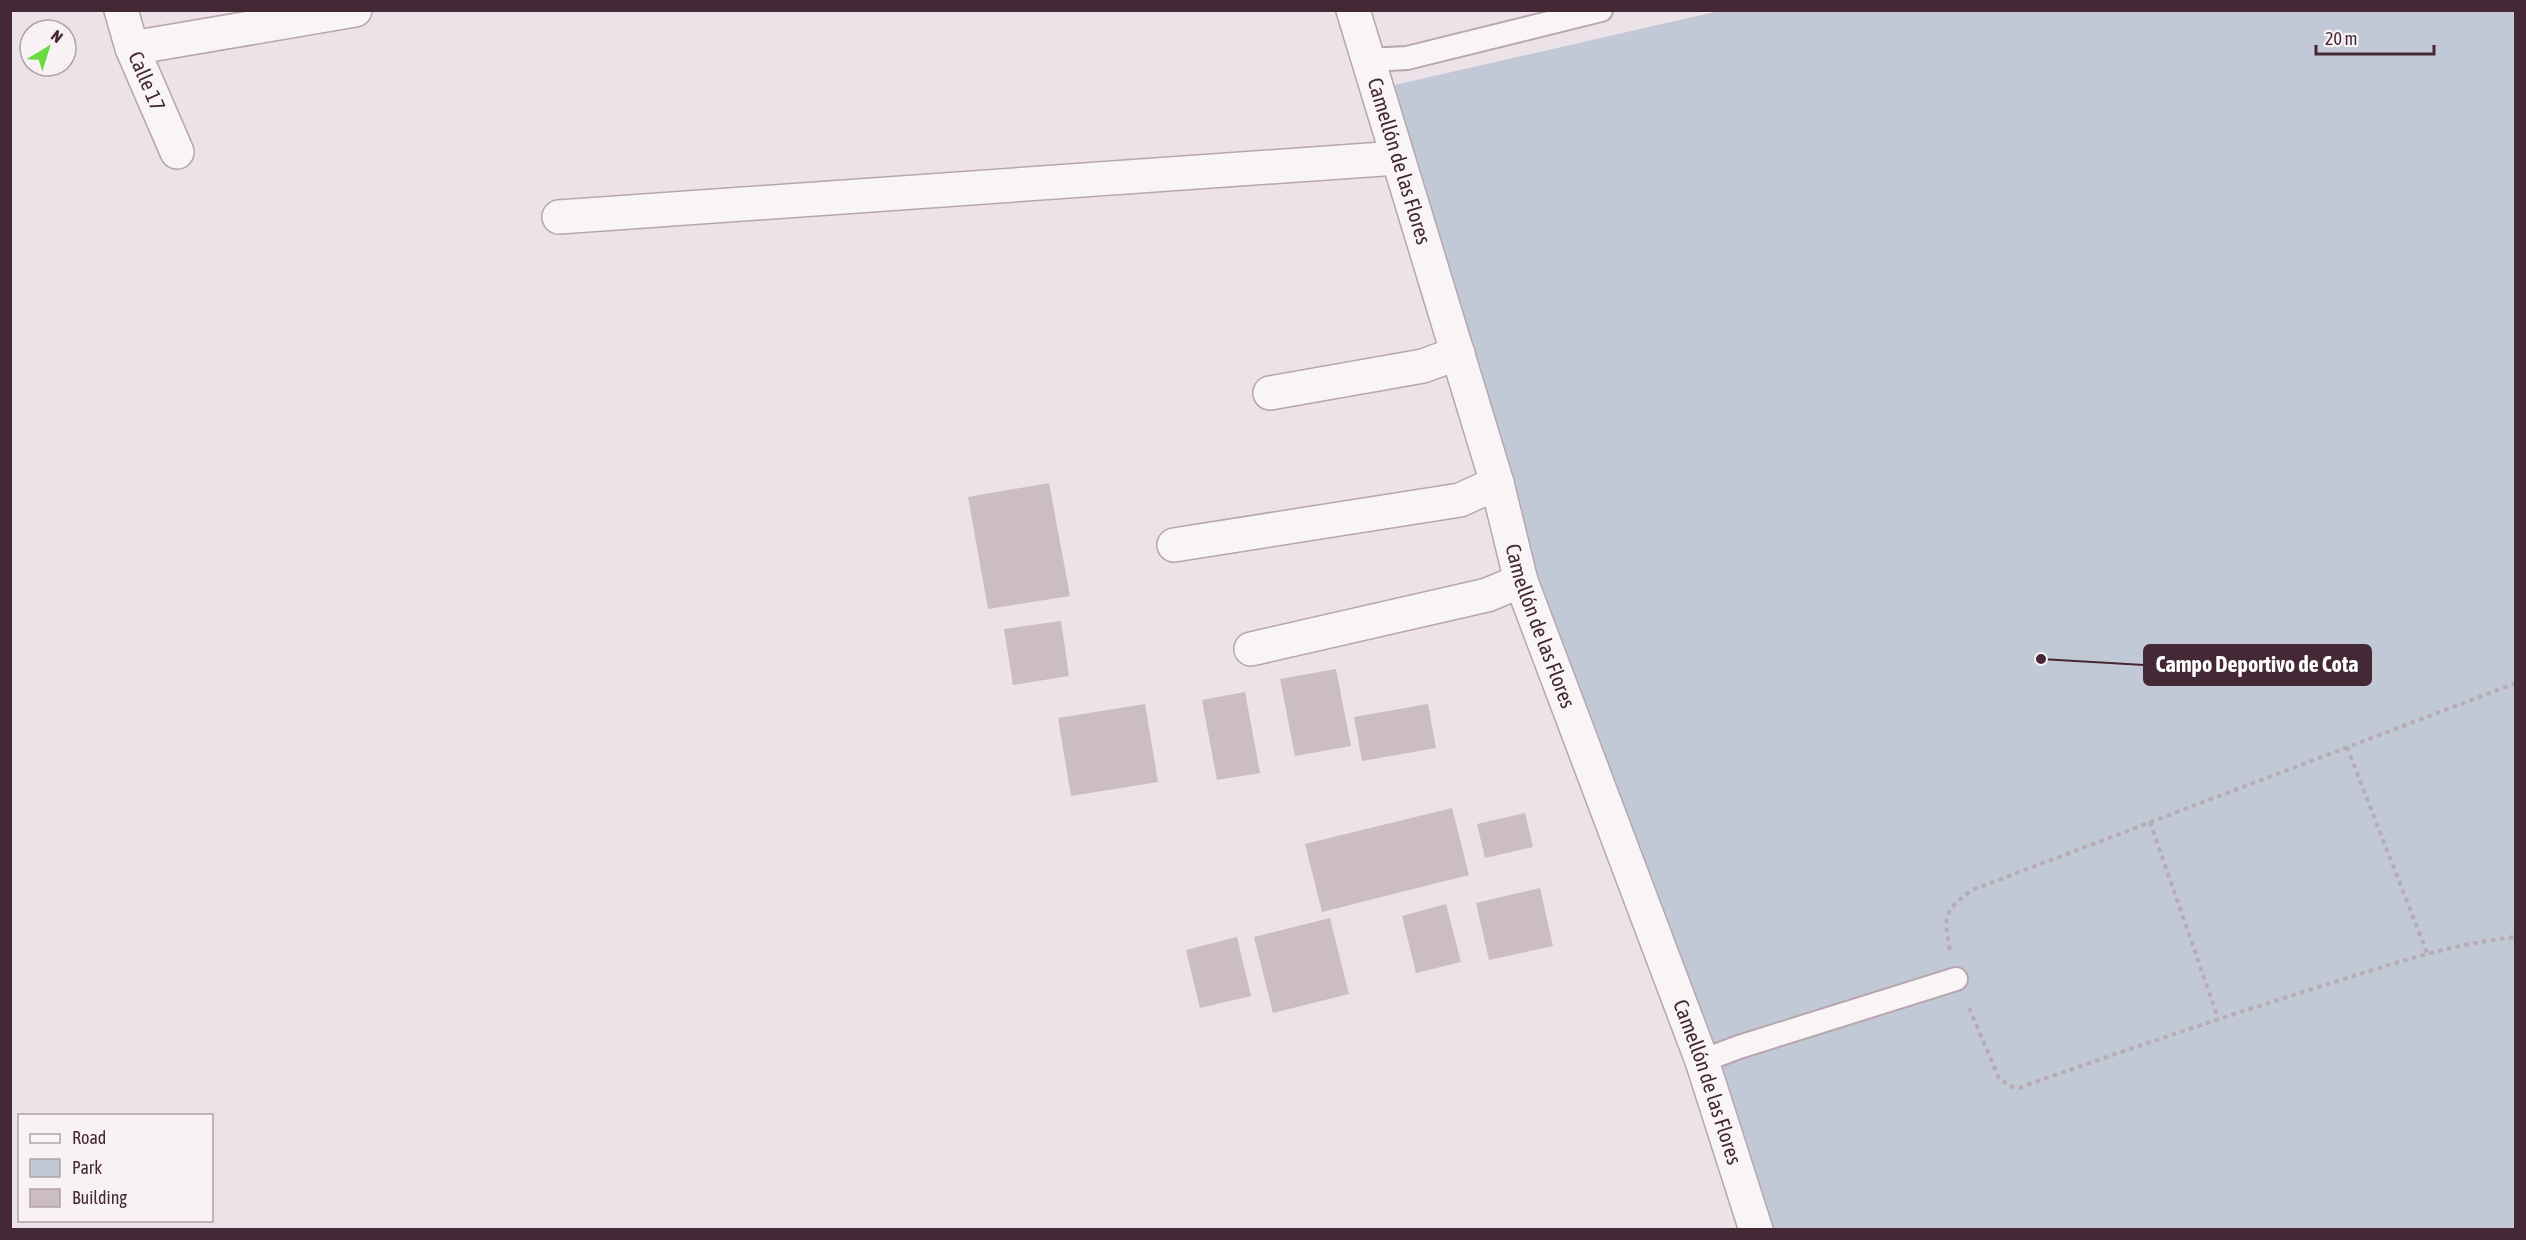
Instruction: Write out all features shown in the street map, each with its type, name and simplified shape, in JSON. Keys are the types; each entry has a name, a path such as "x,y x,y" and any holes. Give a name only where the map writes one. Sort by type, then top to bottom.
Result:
{"street":[{"name":"Calle 17","path":"122,10 132,48 177,152"},
{"path":"132,48 355,10"},
{"name":"Camellón de las Flores","path":"1353,10 1497,483 1521,581 1702,1061 1756,1230"},
{"path":"559,217 1397,158"},
{"path":"1270,393 1423,366 1458,354"},
{"path":"1174,545 1460,500 1497,483"},
{"path":"1251,649 1487,595 1521,581"}],"lane":[{"path":"1368,60 1407,58 1601,10"},
{"path":"1702,1061 1739,1047 1956,979"}],"path":[{"path":"1952,906 1972,890 2516,683"},
{"path":"2347,747 2427,954"},
{"path":"2150,822 2218,1018"},
{"path":"2019,1088 2218,1018 2427,954 2481,940 2516,936"}],"green space":[{"path":"1719,11 2515,11 2515,1229 1754,1229 1377,89"}],"building":[{"path":"1049,483 1070,596 988,609 968,497"},
{"path":"1061,621 1069,676 1013,685 1004,629"},
{"path":"1336,669 1351,746 1295,756 1280,679"},
{"path":"1245,692 1260,773 1217,780 1202,700"},
{"path":"1145,704 1158,782 1071,796 1058,718"},
{"path":"1428,704 1436,748 1362,761 1354,717"},
{"path":"1452,808 1469,875 1322,912 1305,844"},
{"path":"1525,813 1533,847 1485,858 1477,824"},
{"path":"1540,888 1553,946 1489,960 1476,903"},
{"path":"1446,904 1461,962 1416,973 1402,916"},
{"path":"1330,918 1349,994 1273,1013 1254,937"},
{"path":"1237,937 1251,996 1200,1008 1186,950"}],"place":[{"name":"Campo Deportivo de Cota","path":"2041,659"}]}
